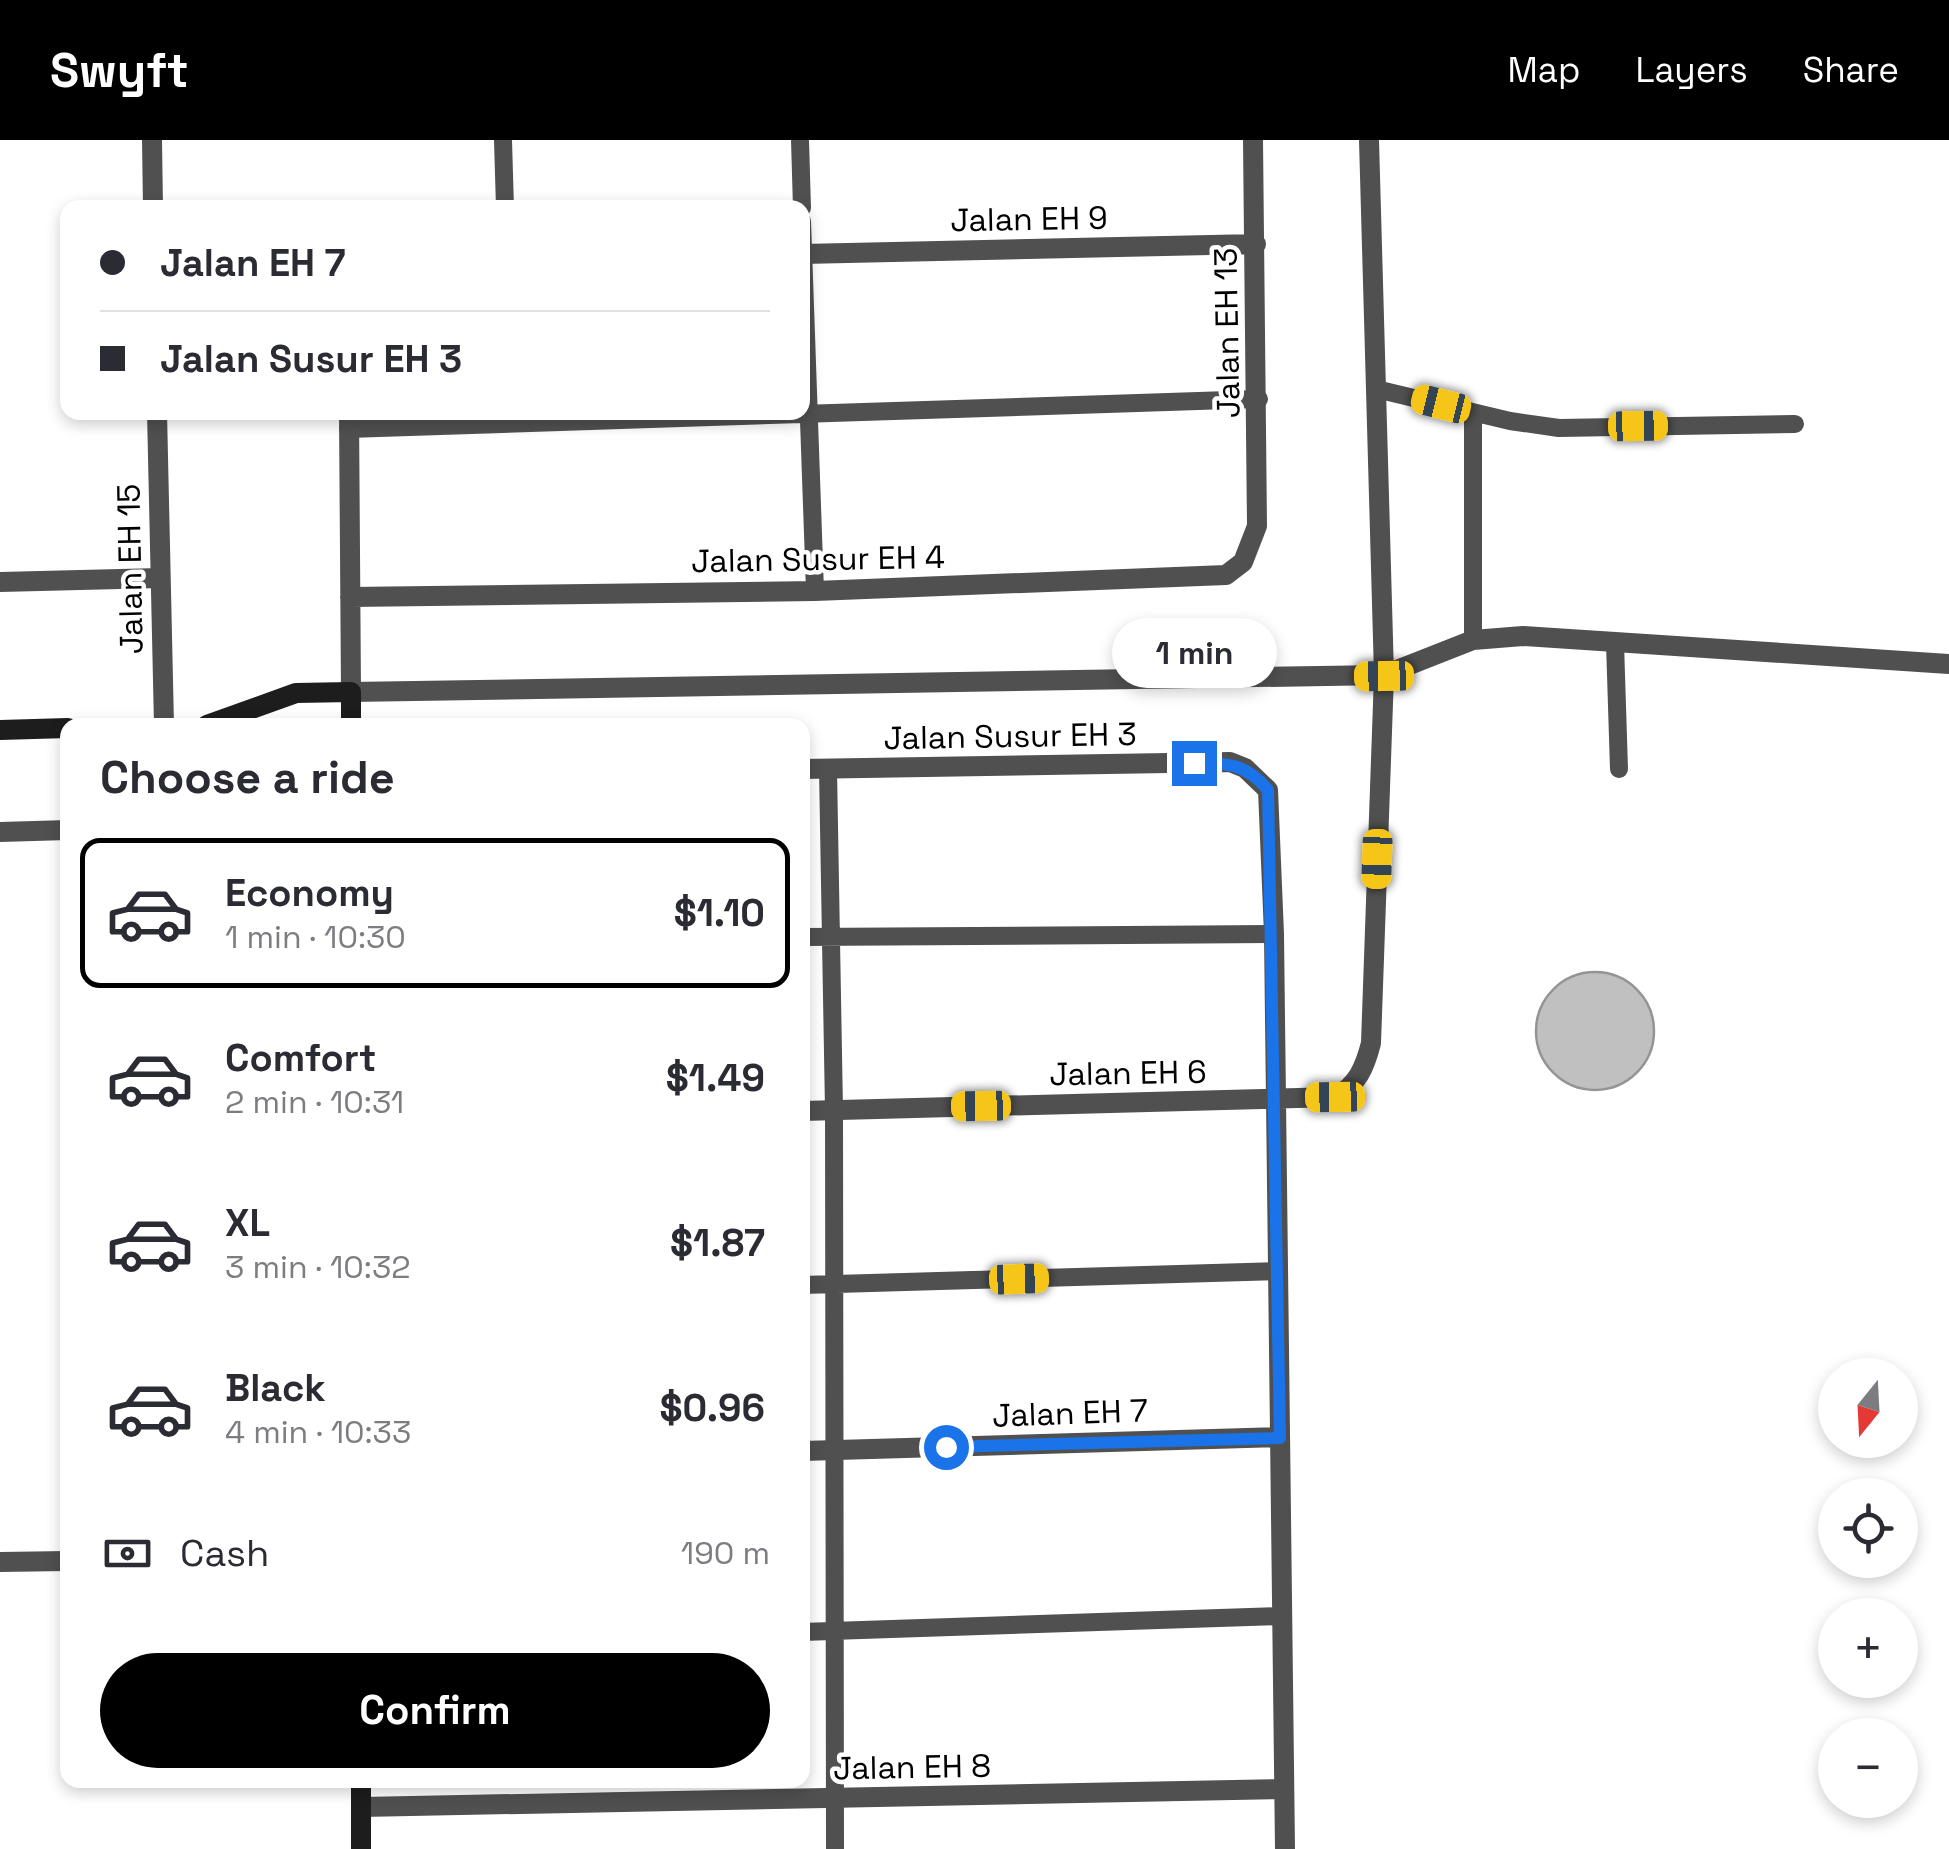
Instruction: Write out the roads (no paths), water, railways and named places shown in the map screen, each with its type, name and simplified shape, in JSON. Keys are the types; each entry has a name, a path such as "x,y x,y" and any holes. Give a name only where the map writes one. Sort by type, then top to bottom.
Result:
{"street":[{"path":"152,140 153,200"},
{"name":"Jalan EH 13","path":"1252,140 1257,526"},
{"path":"1369,140 1384,676"},
{"name":"Jalan EH 9","path":"810,254 1256,244"},
{"name":"Jalan EH 15","path":"156,420 164,718"},
{"path":"348,421 351,718"},
{"name":"Jalan Susur EH 4","path":"350,597 814,591 1226,575 1243,562 1257,526"},
{"path":"0,582 160,578"},
{"path":"226,718 296,693 1384,676 1474,640 1523,636 1949,664"},
{"name":"Jalan EH 6","path":"810,1111 1335,1097 1349,1090 1366,1062 1371,1043 1384,676"},
{"path":"0,730 60,728"},
{"name":"Jalan Susur EH 3","path":"810,769 1230,762 1246,768 1268,790 1274,934"},
{"path":"0,832 60,830"},
{"path":"1274,934 1285,1849"},
{"name":"Jalan EH 7","path":"810,1451 1280,1438"},
{"path":"0,1562 60,1561"},
{"path":"360,1788 361,1849"},
{"name":"Jalan EH 8","path":"361,1807 1284,1789"}],"lane":[{"path":"502,140 505,200"},
{"path":"800,140 802,200"},
{"path":"1376,389 1559,428 1795,424"},
{"path":"810,416 1258,399"},
{"path":"1473,412 1474,640"},
{"path":"348,421 440,420"},
{"path":"809,420 814,591"},
{"path":"1615,642 1620,769"},
{"path":"828,769 834,1110 835,1849"},
{"path":"810,937 1274,934"},
{"path":"810,1285 1278,1271"},
{"path":"810,1632 1282,1616"}]}
